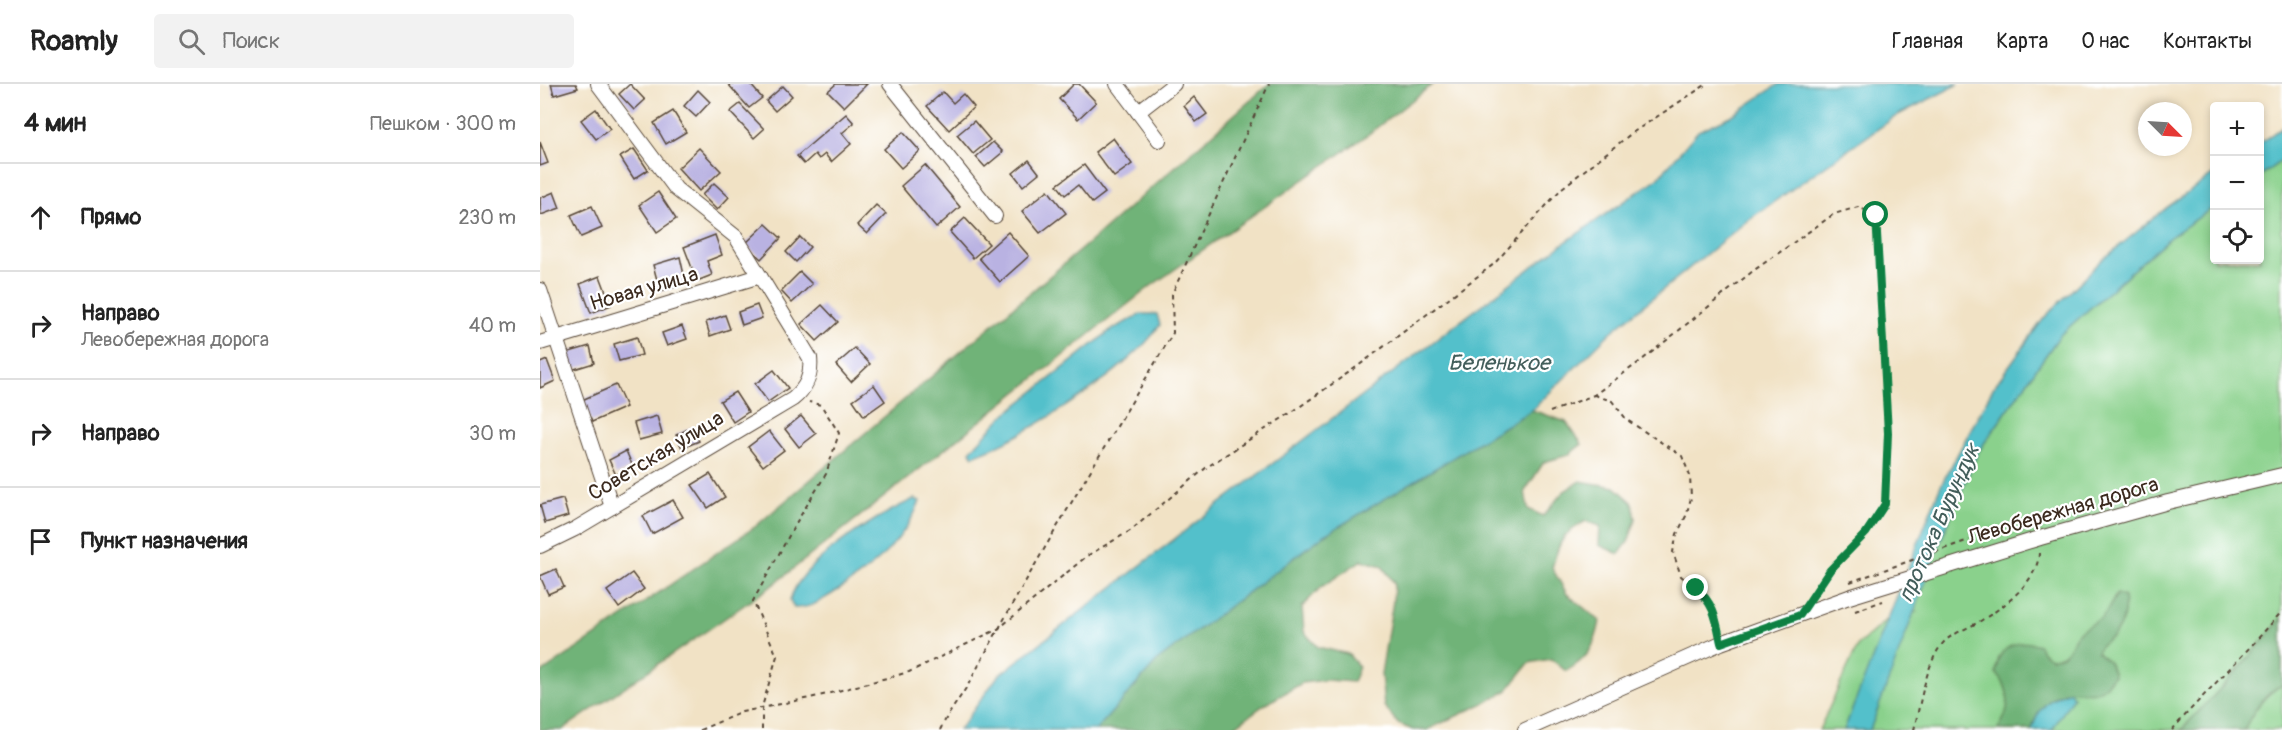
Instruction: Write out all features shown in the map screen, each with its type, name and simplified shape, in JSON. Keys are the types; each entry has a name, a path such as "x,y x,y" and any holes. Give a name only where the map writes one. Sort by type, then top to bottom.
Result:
{"street":[{"path":"598,84 662,171 693,204 736,237 810,358 811,369 808,380 802,391 792,399"},
{"path":"890,84 995,216"},
{"path":"1117,84 1159,140"},
{"path":"1138,112 1173,84"},
{"name":"Новая улица","path":"540,343 760,276"},
{"path":"540,290 612,507"},
{"name":"Советская улица","path":"540,546 575,529 792,399"},
{"name":"Левобережная дорога","path":"1525,730 1721,643 1849,597 2040,538 2168,502 2282,475"}],"path":[{"path":"940,730 946,716 962,697 998,628 1173,333 1172,294 1269,84"},
{"path":"700,730 742,712 819,696 909,672 998,628 1087,556 1130,531 1207,467 1358,366 1494,264 1562,188 1632,134 1707,84"},
{"path":"1550,412 1594,395 1642,360 1753,271 1834,214 1858,207 1876,215 1888,433 1885,504 1866,533 1830,570 1812,597"},
{"path":"1594,395 1612,401 1627,420 1682,456 1690,476 1691,498 1686,516 1677,534 1673,552 1681,576 1708,599 1715,616 1721,643"},
{"path":"762,730 762,707 777,656 753,602 826,474 839,433 821,405 792,399"},
{"path":"1914,730 1934,656 1946,640 1984,618 2027,585 2039,560 2040,538"},
{"path":"1847,583 1969,540"},
{"path":"2172,730 2212,684 2238,662 2282,611"}],"green space":[{"path":"1269,84 1433,84 1366,136 1151,286 769,588 562,730 540,730 540,674 756,526 1092,240"},
{"path":"2282,160 2282,730 1819,730 1858,645 1890,617 1917,612 1915,611 1943,535 1978,452 2060,335 2170,237 2210,210 2210,264 2264,264 2264,173"},
{"path":"1532,410 1566,422 1582,444 1568,455 1544,462 1525,491 1528,509 1543,516 1563,492 1580,481 1615,487 1633,503 1636,519 1628,542 1619,554 1599,545 1600,526 1586,521 1571,530 1559,546 1552,568 1567,594 1600,621 1590,650 1574,666 1566,671 1551,659 1529,663 1507,691 1427,730 1413,730 1398,724 1384,706 1381,674 1394,583 1382,566 1362,560 1320,588 1302,607 1304,632 1318,647 1348,654 1359,667 1353,682 1326,680 1302,683 1264,705 1230,730 1096,730 1158,660 1323,536"},
{"path":"2117,594 2124,597 2122,622 2114,635 2101,645 2097,652 2109,662 2114,675 2107,684 2097,691 2069,691 2055,696 2040,711 2032,730 1997,730 2005,716 2008,701 2005,686 1996,673 1998,660 2002,653 2011,646 2028,643 2039,645 2042,652 2051,658 2063,655 2080,631 2103,616"},
{"path":"2282,618 2282,685 2260,704 2244,730 2181,730 2238,670"}],"water":[{"name":"Беленькое","path":"1779,84 1959,84 1898,115 1748,220 1610,333 1532,410 1323,536 1158,660 1096,730 959,730 998,676 1231,495 1557,248 1658,178 1698,131 1731,116"},
{"path":"2282,127 2282,160 2264,173 2264,156 2264,140"},
{"name":"протока Бурундук","path":"2210,177 2210,210 2170,237 2060,335 1978,452 1943,535 1870,730 1844,730 1940,487 1993,388 2044,318 2102,260 2166,208"},
{"path":"1141,314 1157,314 1160,325 1125,362 1101,382 1047,418 995,447 973,456 970,451 1002,417 1111,330"},
{"path":"914,499 920,501 905,530 872,566 818,602 810,606 794,608 790,600 797,585 825,555 881,516"},
{"path":"2070,691 2073,697 2052,730 2032,730 2037,716 2045,705 2050,700"}],"building":[{"path":"551,84 576,84 578,88 554,95"},
{"path":"630,84 645,100 634,110 619,94"},
{"path":"728,84 750,84 762,98 749,108"},
{"path":"836,84 867,84 844,107 828,91"},
{"path":"1074,84 1079,84 1096,102 1078,119 1059,99"},
{"path":"783,86 792,96 775,111 766,101"},
{"path":"698,90 710,102 696,117 684,106"},
{"path":"943,92 953,103 963,94 974,107 949,130 927,106"},
{"path":"1194,97 1207,114 1196,122 1184,106"},
{"path":"740,104 764,129 754,138 730,112"},
{"path":"596,109 610,129 596,139 581,120"},
{"path":"673,111 686,132 666,144 654,123"},
{"path":"846,114 854,123 842,133 851,144 831,162 825,154 819,159 815,154 804,164 797,156"},
{"path":"974,121 990,140 973,154 957,135"},
{"path":"903,132 920,151 901,168 884,149"},
{"path":"1113,138 1132,164 1114,177 1095,152"},
{"path":"540,142 548,163 540,166"},
{"path":"993,142 1003,152 985,167 976,157"},
{"path":"699,148 721,171 699,191 678,168"},
{"path":"634,149 648,170 634,179 620,157"},
{"path":"1029,160 1039,173 1023,186 1013,173"},
{"path":"925,165 960,207 936,228 901,186"},
{"path":"1084,165 1105,193 1092,203 1078,185 1065,195 1057,185"},
{"path":"714,183 729,197 717,210 702,195"},
{"path":"1048,190 1066,213 1040,233 1022,211"},
{"path":"554,192 560,208 541,215 540,198"},
{"path":"658,192 676,219 657,232 639,205"},
{"path":"876,205 886,214 867,234 857,225"},
{"path":"592,206 602,228 581,237 571,215"},
{"path":"965,218 989,244 973,258 950,232"},
{"path":"766,224 781,238 761,259 745,244"},
{"path":"1008,232 1029,256 1000,282 979,258"},
{"path":"715,235 722,255 707,261 712,275 697,281 684,247"},
{"path":"800,237 810,247 796,262 786,252"},
{"path":"680,257 686,284 660,291 653,265"},
{"path":"800,272 812,284 792,303 781,291"},
{"path":"600,276 611,305 591,313 580,284"},
{"path":"757,305 762,318 742,325 738,312"},
{"path":"822,305 838,322 817,341 801,324"},
{"path":"725,315 730,329 710,336 706,322"},
{"path":"682,326 687,339 667,346 662,333"},
{"path":"637,337 642,355 619,361 614,344"},
{"path":"590,346 594,363 571,370 566,353"},
{"path":"855,348 870,364 851,382 836,365"},
{"path":"547,360 555,381 540,388 540,363"},
{"path":"774,370 788,388 768,402 755,384"},
{"path":"616,385 626,407 592,422 582,400"},
{"path":"874,385 885,401 864,416 853,400"},
{"path":"735,392 748,412 733,422 720,401"},
{"path":"657,416 662,434 639,440 634,423"},
{"path":"801,416 816,434 799,447 785,429"},
{"path":"692,427 699,441 682,448 676,435"},
{"path":"769,431 784,450 763,466 748,447"},
{"path":"626,451 633,467 616,475 609,460"},
{"path":"710,474 725,497 708,508 692,485"},
{"path":"563,499 568,516 545,523 540,505"},
{"path":"673,500 683,517 652,534 643,516"},
{"path":"556,569 564,587 548,594 540,576"},
{"path":"632,573 644,589 619,608 607,591"}],"route":[{"path":"1696,588 1708,599 1715,616 1721,643 1800,615 1830,570 1866,533 1885,504 1888,433 1876,215"}]}
